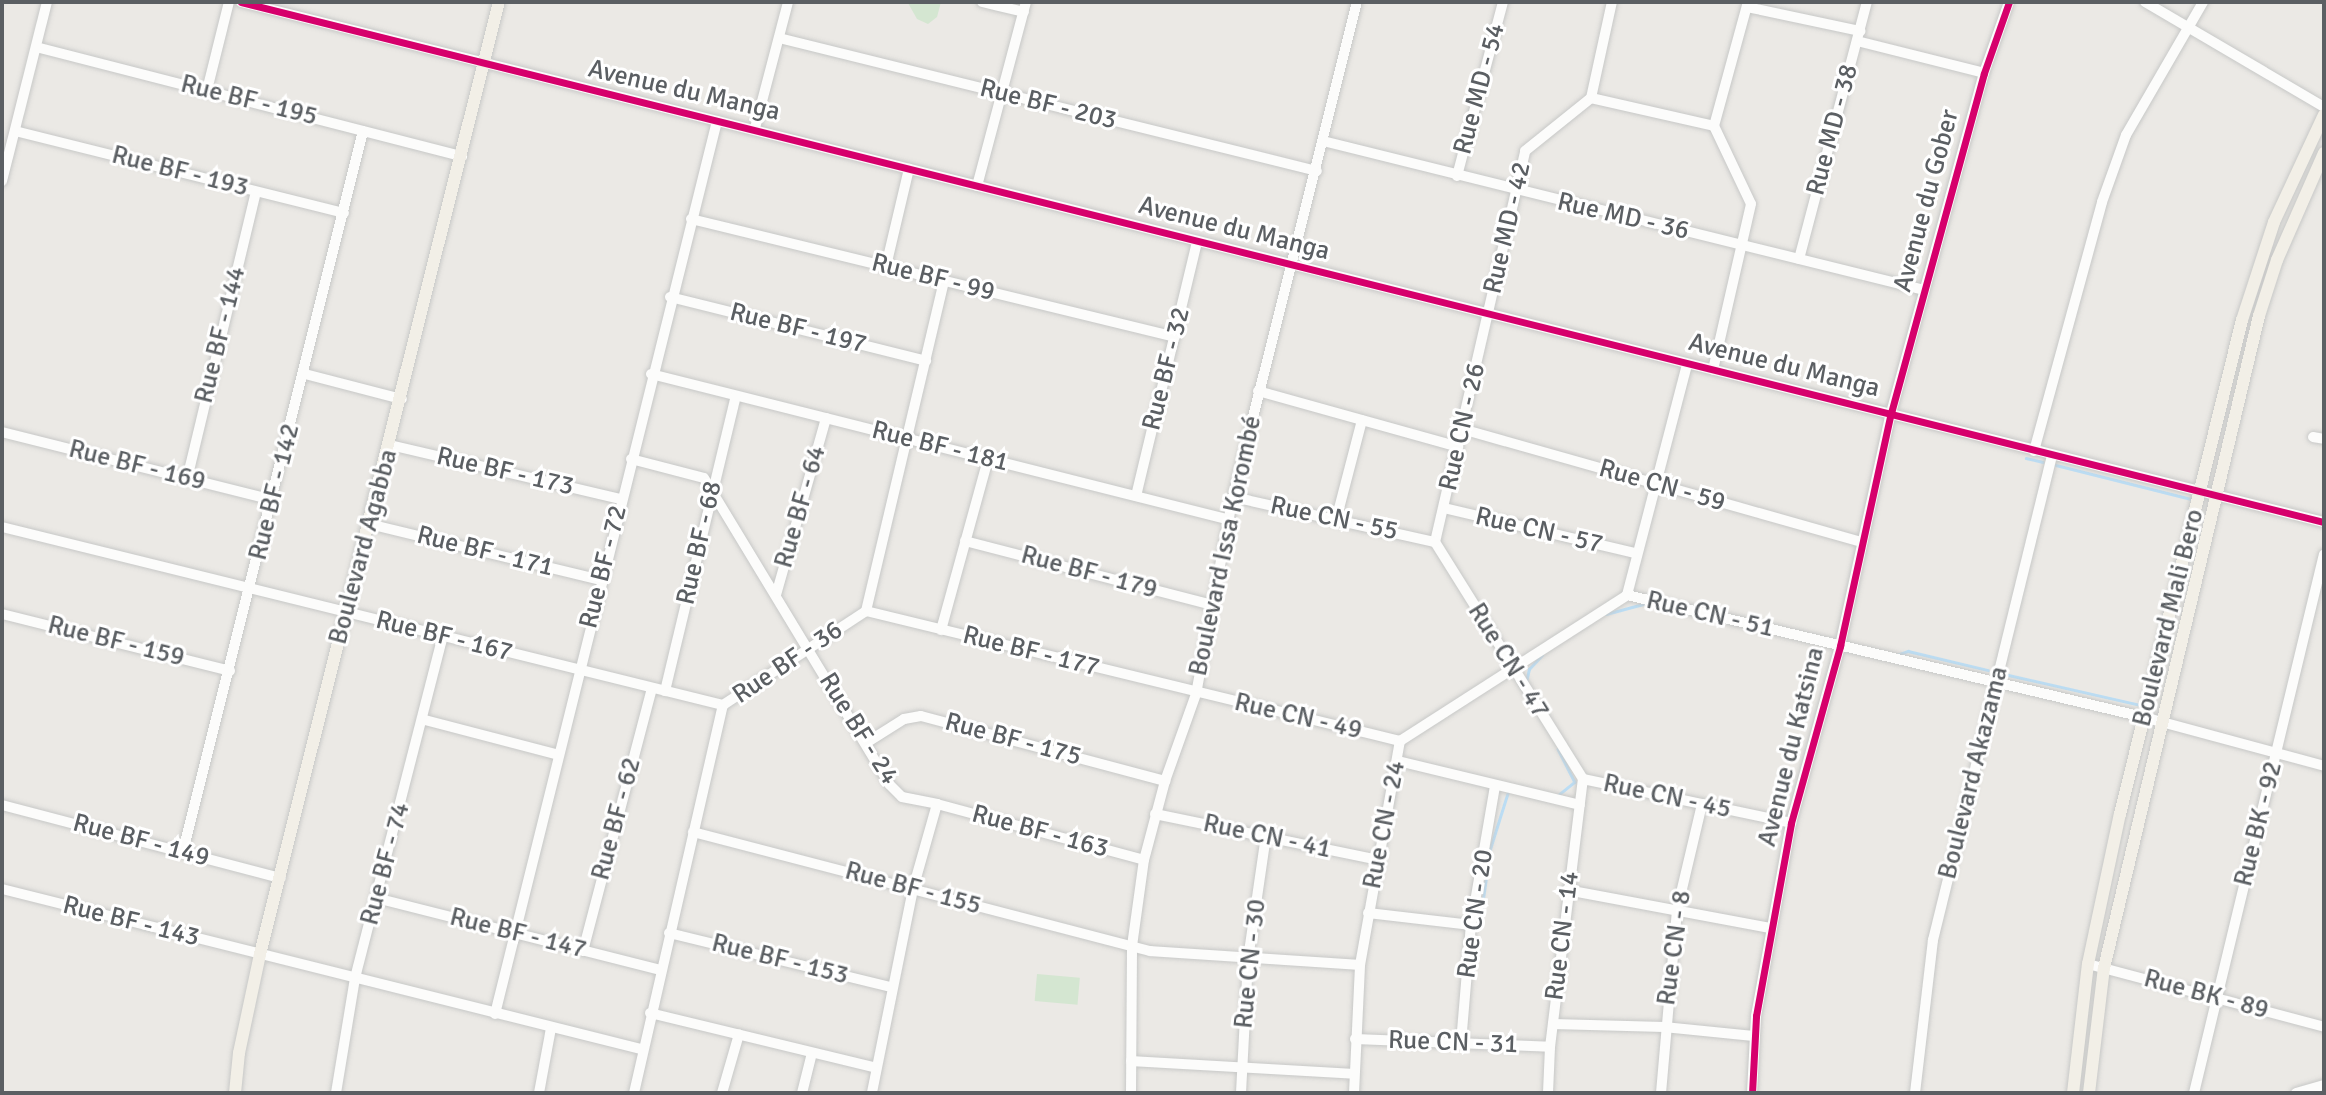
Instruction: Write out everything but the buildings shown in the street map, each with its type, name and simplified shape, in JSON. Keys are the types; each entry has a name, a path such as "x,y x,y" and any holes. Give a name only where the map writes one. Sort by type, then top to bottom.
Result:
{"main road":[{"name":"Boulevard Agabba","path":"236,1093 239,1053 260,954 402,399 499,2"},
{"name":"Boulevard Mali Bero","path":"2073,1093 2088,964 2143,717 2260,258 2324,115"},
{"name":"Boulevard Mali Bero","path":"2090,1093 2104,968 2267,288 2324,153"}],"street":[{"path":"2,177 47,2"},
{"path":"207,90 229,2"},
{"name":"Avenue du Manga","path":"242,2 2324,522"},
{"path":"755,128 788,2"},
{"path":"977,186 1025,7 982,2"},
{"name":"Boulevard Issa Korombé","path":"1131,1093 1132,946 1144,860 1165,781 1196,694 1233,497 1258,391 1294,266 1357,2"},
{"name":"Rue MD - 54","path":"1457,176 1503,2"},
{"path":"1612,2 1591,98 1714,126"},
{"name":"Rue MD - 38","path":"1799,259 1867,2"},
{"name":"Avenue du Gober","path":"1891,413 1984,73 2010,2"},
{"path":"2145,2 2324,107"},
{"path":"2034,451 2102,202 2132,123 2203,2"},
{"path":"1713,370 1752,208 1714,126 1747,4 1984,73"},
{"name":"Rue BF - 203","path":"779,38 1317,172"},
{"name":"Rue BF - 195","path":"36,47 462,156"},
{"name":"Rue MD - 42","path":"1489,313 1527,147 1591,98"},
{"name":"Rue BF - 72","path":"495,1014 620,499 716,121"},
{"name":"Rue BF - 193","path":"15,131 344,214"},
{"name":"Rue BF - 142","path":"183,851 305,374 363,131"},
{"name":"Rue MD - 36","path":"1323,141 1516,192 1924,290"},
{"path":"886,266 909,169"},
{"name":"Rue BF - 144","path":"187,479 256,192"},
{"name":"Rue BF - 99","path":"691,219 1175,337"},
{"name":"Rue BF - 32","path":"1136,496 1197,242"},
{"name":"Rue BF - 36","path":"634,1093 641,1049 723,705 866,611 944,280"},
{"name":"Rue BF - 197","path":"670,297 926,361"},
{"name":"Rue CN - 26","path":"1435,542 1489,313"},
{"path":"1627,595 1635,554 1687,364"},
{"path":"305,374 402,399"},
{"name":"Rue BF - 181","path":"651,374 1230,520"},
{"path":"1258,391 1458,447"},
{"name":"Rue BF - 68","path":"665,691 736,396"},
{"name":"Avenue du Katsina","path":"1752,1093 1754,1036 1791,823 1840,646 1891,413"},
{"name":"Rue BF - 64","path":"776,596 826,418"},
{"path":"1336,520 1362,420"},
{"name":"Rue CN - 59","path":"1462,429 1862,542"},
{"name":"Rue BF - 169","path":"2,432 272,500"},
{"name":"Rue BF - 173","path":"390,445 620,499"},
{"name":"Boulevard Akazama","path":"1914,1093 1933,940 2052,456"},
{"path":"941,630 988,458"},
{"name":"Rue BF - 24","path":"631,459 696,473 712,489 894,791 937,804"},
{"name":"Rue CN - 55","path":"1233,497 1435,542"},
{"name":"Rue CN - 57","path":"1444,508 1635,554"},
{"name":"Rue BF - 171","path":"369,524 601,580"},
{"name":"Rue BF - 167","path":"2,527 723,705"},
{"name":"Rue BF - 179","path":"965,541 1213,605"},
{"name":"Rue CN - 47","path":"1435,542 1510,667 1583,779"},
{"name":"Rue BK - 92","path":"2194,1093 2324,554"},
{"name":"Rue CN - 51","path":"1627,595 1996,685 2143,717 2324,766"},
{"name":"Rue CN - 24","path":"1354,1093 1360,965 1400,741 1510,667 1627,595"},
{"name":"Rue BF - 177","path":"866,611 1196,694"},
{"name":"Rue BF - 159","path":"2,614 230,670"},
{"name":"Rue BF - 74","path":"336,1093 355,978 425,720 443,636"},
{"name":"Rue BF - 62","path":"583,951 652,688"},
{"name":"Rue CN - 49","path":"1196,694 1400,741"},
{"name":"Rue BF - 175","path":"866,743 904,719 922,716 1165,781"},
{"path":"425,720 559,755"},
{"path":"1398,761 1580,805"},
{"name":"Rue CN - 45","path":"1583,779 1791,823"},
{"name":"Rue CN - 14","path":"1548,1093 1550,1047 1567,890 1583,779"},
{"name":"Rue CN - 20","path":"1461,1043 1471,925 1496,786"},
{"path":"872,1093 874,1068 913,889 937,804"},
{"name":"Rue BF - 163","path":"937,804 1144,860"},
{"name":"Rue CN - 8","path":"1661,1093 1664,1027 1677,910 1702,804"},
{"name":"Rue BF - 149","path":"2,805 281,878"},
{"name":"Rue CN - 41","path":"1155,814 1379,860"},
{"name":"Rue BF - 155","path":"693,832 1168,954 1360,965"},
{"name":"Rue CN - 30","path":"1241,1093 1248,958 1266,836"},
{"name":"Rue BF - 143","path":"2,889 641,1049"},
{"path":"1567,890 1771,929"},
{"name":"Rue BF - 147","path":"376,898 660,970"},
{"path":"1368,912 1471,925"},
{"name":"Rue BF - 153","path":"669,933 891,987"},
{"name":"Rue BK - 89","path":"2088,964 2324,1027"},
{"path":"650,1013 874,1068"},
{"path":"1553,1024 1664,1027 1754,1036"},
{"path":"539,1093 551,1028"},
{"path":"722,1093 739,1034"},
{"name":"Rue CN - 31","path":"1355,1039 1550,1047"},
{"path":"802,1093 812,1053"},
{"path":"1131,1061 1242,1065 1296,1073 1353,1074"},
{"path":"2296,1093 2324,1084"}],"green space":[{"path":"941,2 937,17 928,24 917,19 908,3"},
{"path":"1037,974 1080,978 1077,1005 1035,1001"}],"waterway":[{"path":"2026,458 2043,462"},
{"path":"2056,465 2191,499"},
{"path":"1606,614 1644,604"},
{"path":"1897,655 1908,651 1988,670"},
{"path":"1526,682 1529,669 1542,655"},
{"path":"2004,674 2140,705"},
{"path":"1558,749 1575,782 1559,795"},
{"path":"1474,930 1480,920 1490,849 1508,792"},
{"path":"1473,953 1473,974"}],"cycle path":[{"path":"241,2 2324,522"},
{"path":"1752,1093 1756,1016 1791,823 1840,646 1891,413 1984,73 2009,2"}]}
